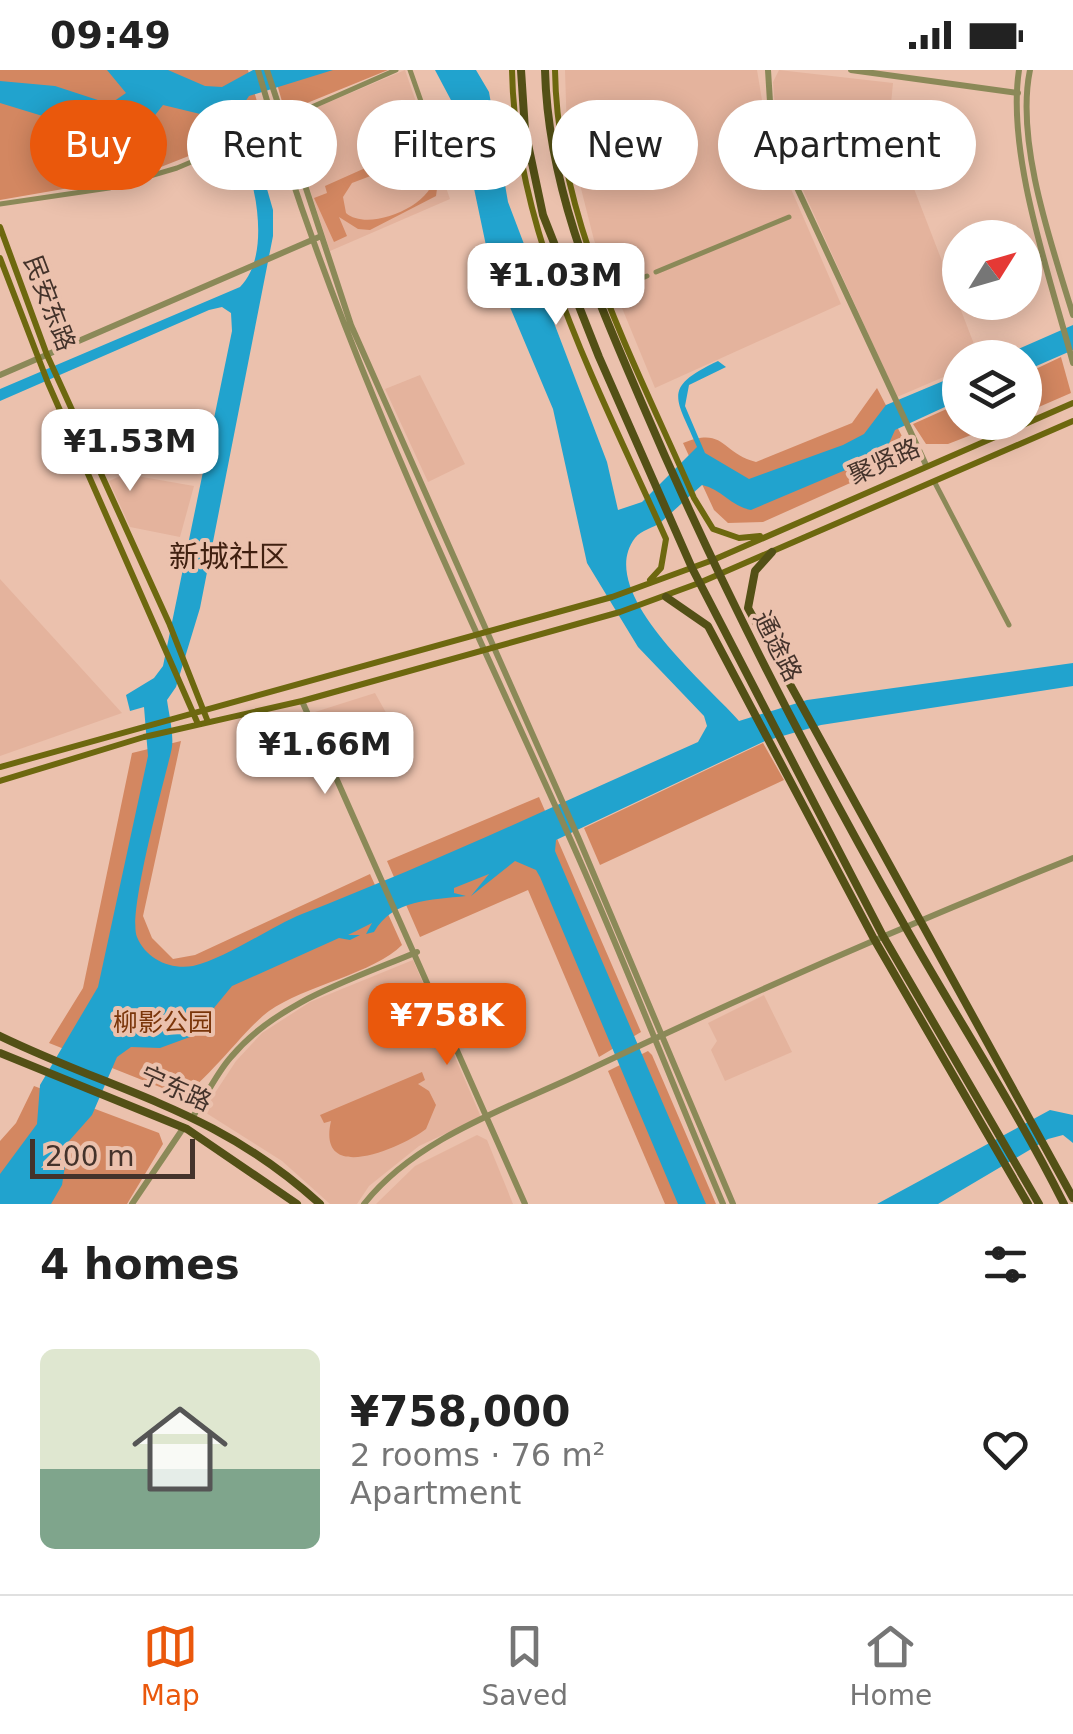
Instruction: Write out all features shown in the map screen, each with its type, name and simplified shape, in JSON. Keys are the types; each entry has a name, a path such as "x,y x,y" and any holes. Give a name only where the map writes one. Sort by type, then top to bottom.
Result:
{"main road":[{"path":"512,70 522,169 536,226 666,540 661,568 641,586"},
{"name":"通途路","path":"521,70 525,130 543,214 652,482 692,568 786,742 878,938 1002,1132 1040,1204"},
{"name":"通途路","path":"545,70 549,136 571,228 688,508 784,702 905,926 1064,1204"},
{"path":"555,70 565,164 590,252 694,498 713,529 739,538 768,535"},
{"name":"民安东路","path":"0,227 49,359 169,623 208,722"},
{"name":"民安东路","path":"0,258 48,383 198,724"},
{"name":"聚贤路","path":"0,767 194,710 476,638 612,597 713,560 1073,403"},
{"name":"聚贤路","path":"0,781 144,737 302,701 646,604 1073,421"},
{"path":"772,552 750,584 748,608 1073,1198"},
{"path":"666,597 708,626 1028,1204"},
{"name":"宁东路","path":"0,1036 194,1115 284,1172 320,1204"},
{"name":"宁东路","path":"4,1056 184,1127 298,1204"}],"street":[{"path":"258,70 272,100"},
{"path":"266,70 271,100"},
{"path":"328,100 396,70"},
{"path":"410,70 420,100"},
{"path":"768,70 772,134 926,465"},
{"path":"851,70 1027,93"},
{"path":"1019,70 1015,92 1038,232 1073,363"},
{"path":"1030,70 1027,93 1036,170 1073,314"},
{"path":"0,204 109,188 187,160"},
{"path":"294,190 342,328 476,638 557,800"},
{"path":"304,190 351,325 733,1204"},
{"path":"656,272 789,218"},
{"path":"0,375 40,363 319,238"},
{"path":"635,281 647,276"},
{"path":"935,483 1009,626"},
{"path":"302,701 417,952 525,1204"},
{"path":"364,1204 423,1150 488,1118 905,926 1073,858"},
{"path":"194,1115 228,1059 256,1031 326,992 417,952"},
{"path":"658,1037 723,1204"},
{"path":"132,1204 184,1127"}],"shaded area":[{"path":"405,70 415,100 357,100 357,190 447,190 450,199 330,251 310,190 337,190 334,100"},
{"path":"565,70 757,70 762,100 718,100 718,190 791,190 841,304 655,388 594,240 581,190 698,190 698,100 566,100"},
{"path":"779,70 893,83 891,100 774,100 773,82"},
{"path":"803,190 915,190 942,261 942,320 965,320 972,340 942,340 942,378 897,397"},
{"path":"420,375 465,464 428,482 385,389"},
{"path":"125,474 194,486 180,537 130,527 109,481"},
{"path":"0,579 122,713 0,756"},
{"path":"375,693 403,743 342,772 315,712"},
{"path":"413,960 481,1117 419,1146 369,1186 357,1204 330,1204 282,1161 203,1111 236,1061 262,1033 310,1002"},
{"path":"764,995 792,1052 725,1081 711,1050 717,1041 708,1023"},
{"path":"477,1135 487,1140 513,1204 376,1204 415,1166"}],"green space":[{"path":"0,70 248,70 257,100 187,100 187,157 167,165 167,100 30,100 30,190 58,190 0,200"},
{"path":"273,70 388,70 314,100 282,100"},
{"path":"357,172 357,181 343,197 346,213 369,220 399,213 428,190 437,190 436,196 370,230 358,229 339,217 347,236 334,242 314,198 326,190 337,190 337,181"},
{"path":"1061,357 1071,393 1042,406 1042,366"},
{"path":"877,388 905,442 904,459 763,522 728,523 714,510 683,443 715,439 756,462 852,423"},
{"path":"942,411 942,440 958,440 926,444 913,424"},
{"name":"柳影公园","path":"181,741 143,916 152,938 173,959 195,955 370,874 402,945 375,964 269,1011 199,1083 180,1095 49,1043 83,988 132,753"},
{"path":"763,743 784,780 600,865 584,828"},
{"path":"539,797 641,1032 599,1057 528,890 420,937 387,861"},
{"path":"648,1051 716,1204 665,1204 608,1071"},
{"path":"422,1072 425,1080 418,1084 429,1091 436,1105 426,1129 382,1152 348,1157 336,1152 330,1141 331,1121 324,1123 320,1115"},
{"path":"34,1086 159,1133 163,1144 127,1204 0,1204 0,1141 16,1123"}],"water":[{"path":"107,70 168,70 205,86 222,87 253,70 333,70 246,100 187,100 187,111 167,106 167,100 116,100 126,93"},
{"path":"435,70 476,70 490,100 451,100"},
{"path":"0,81 55,86 98,100 30,100 30,112 0,103"},
{"path":"253,190 267,190 273,210 273,236 200,608 176,687 167,700 172,746 137,902 137,937 153,957 184,967 219,957 302,914 698,742 707,726 704,716 638,647 587,563 553,409 488,255 474,190 506,190 607,462 618,510 642,502 697,447 678,395 688,379 718,361 726,367 689,385 685,406 705,453 749,479 843,445 864,434 886,405 942,382 942,408 895,430 886,450 874,458 751,510 702,485 661,522 635,538 626,560 629,584 641,610 681,661 739,721 807,700 1073,663 1073,686 821,725 765,741 556,840 555,851 706,1204 678,1204 540,877 536,870 515,861 471,896 489,874 454,888 454,893 466,896 402,907 374,932 366,934 372,923 348,935 360,935 350,940 339,938 232,986 190,1037 160,1048 131,1047 117,1057 92,1115 69,1141 62,1185 51,1204 0,1204 0,1174 37,1124 40,1085 98,987 148,756 144,707 130,711 126,695 154,678 163,666 232,331 231,313 222,307 209,310 0,401 0,389 240,287 251,271 257,251"},
{"path":"1073,325 1073,350 1042,364 1042,340 1039,340"},
{"path":"1050,1110 1073,1115 1073,1143 1063,1135 1048,1139 938,1204 877,1204"}],"district":[{"name":"新城社区","path":"229,557"}]}
